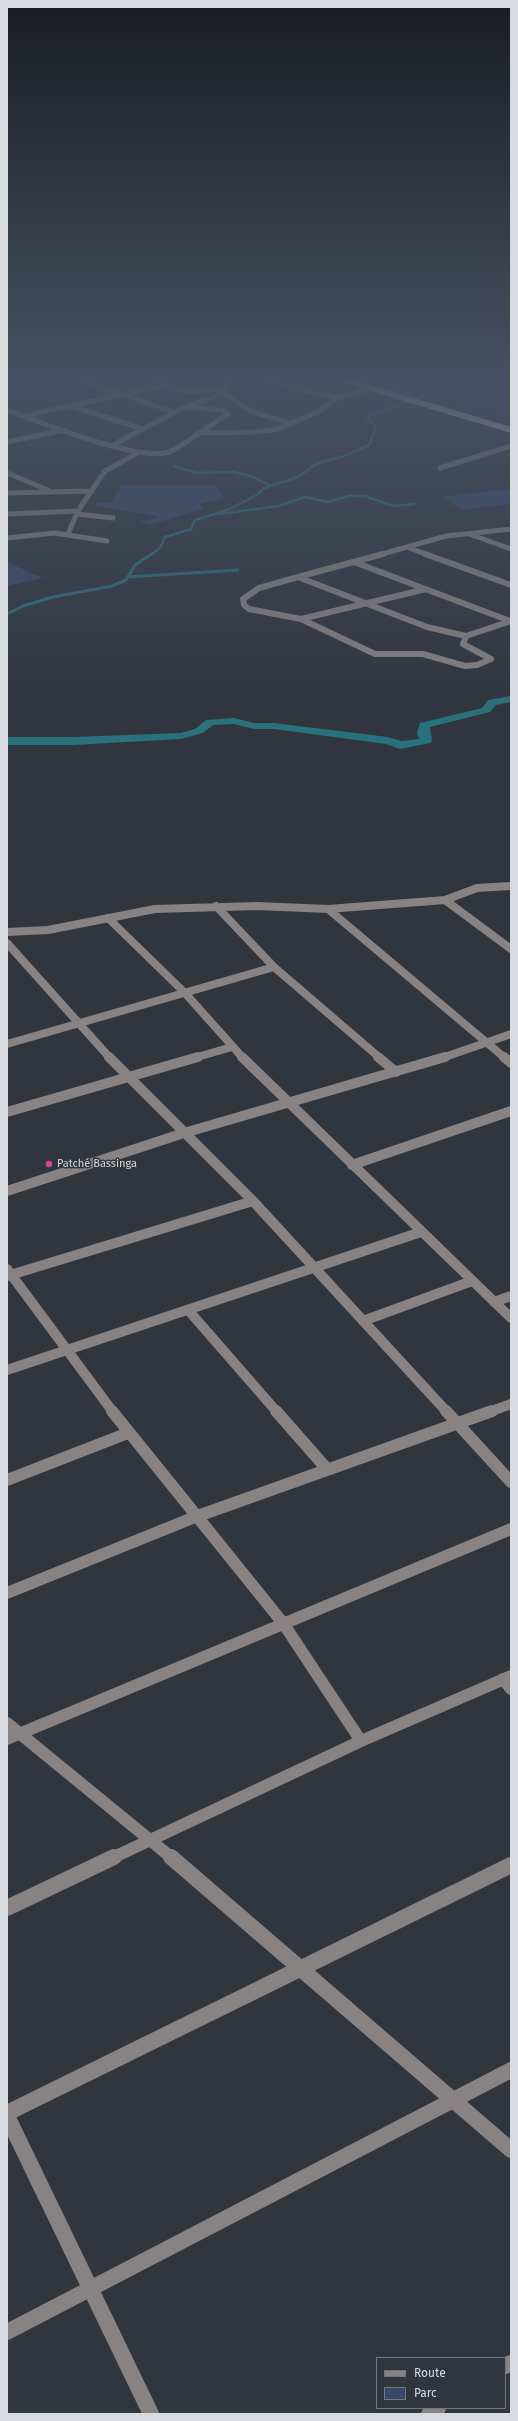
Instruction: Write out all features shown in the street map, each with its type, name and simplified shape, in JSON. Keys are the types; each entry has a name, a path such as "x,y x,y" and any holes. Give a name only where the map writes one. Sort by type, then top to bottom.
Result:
{"street":[{"path":"7,493 91,491"},
{"path":"68,534 77,513 91,491"},
{"path":"7,514 77,513 113,518"},
{"path":"466,636 462,642 464,644 491,659 477,665 465,666 423,654 375,654 301,620 249,609 243,602 250,593 259,588 407,547 466,533 511,529"},
{"path":"466,533 511,549"},
{"path":"7,538 34,534 68,534 107,541"},
{"path":"407,547 511,585"},
{"path":"354,562 510,621"},
{"path":"298,577 427,628 466,636 510,621"},
{"path":"301,620 426,589"},
{"path":"7,932 48,930 155,909 216,906 328,908 446,900 477,888 511,886"},
{"path":"446,900 509,945"},
{"path":"216,906 274,967 396,1072"},
{"path":"328,908 487,1044 511,1062"},
{"path":"108,918 185,993 232,1047 287,1103 511,1318"},
{"path":"7,943 127,1078 253,1201 511,1482"},
{"path":"7,1044 274,967"},
{"path":"7,1191 184,1133 396,1072 487,1044 511,1034"},
{"path":"7,1112 232,1047"},
{"path":"352,1165 511,1111"},
{"path":"253,1201 8,1273 69,1350 128,1433 283,1623 360,1741"},
{"path":"7,1370 315,1269 421,1232"},
{"path":"363,1321 472,1281"},
{"path":"494,1302 511,1296"},
{"path":"189,1311 327,1469"},
{"path":"7,1593 195,1517 327,1469 458,1425 511,1404"},
{"path":"7,1480 128,1433"},
{"path":"14,1736 511,1529"},
{"path":"7,1908 360,1741 508,1681"},
{"path":"7,1723 14,1736 151,1840 511,2150"},
{"path":"7,2113 511,1865"},
{"path":"7,2332 454,2101 511,2070"},
{"path":"7,2116 151,2414"}],"green space":[{"path":"118,491 220,491 224,498 200,504 203,509 149,525 140,521 157,518 155,516 95,506 97,502 110,503"},
{"path":"492,491 511,491 511,504 462,510 442,497"},
{"path":"7,562 43,578 7,586"}],"waterway":[{"path":"150,555 160,548 165,537 191,529 195,520 230,509 257,495 261,491"},
{"path":"220,514 279,506 305,497 327,502 349,496 365,496 393,506 414,504"},
{"path":"7,614 23,606 53,597 112,586 126,580 135,565 152,554"},
{"path":"128,577 238,570"},
{"path":"7,741 74,741 181,736 199,731 210,722 234,721 254,726 274,726 388,741 400,745 426,741 423,733 424,725 486,710 492,702 511,699"}],"place":[{"name":"Patché Bassinga","path":"49,1164"}]}
